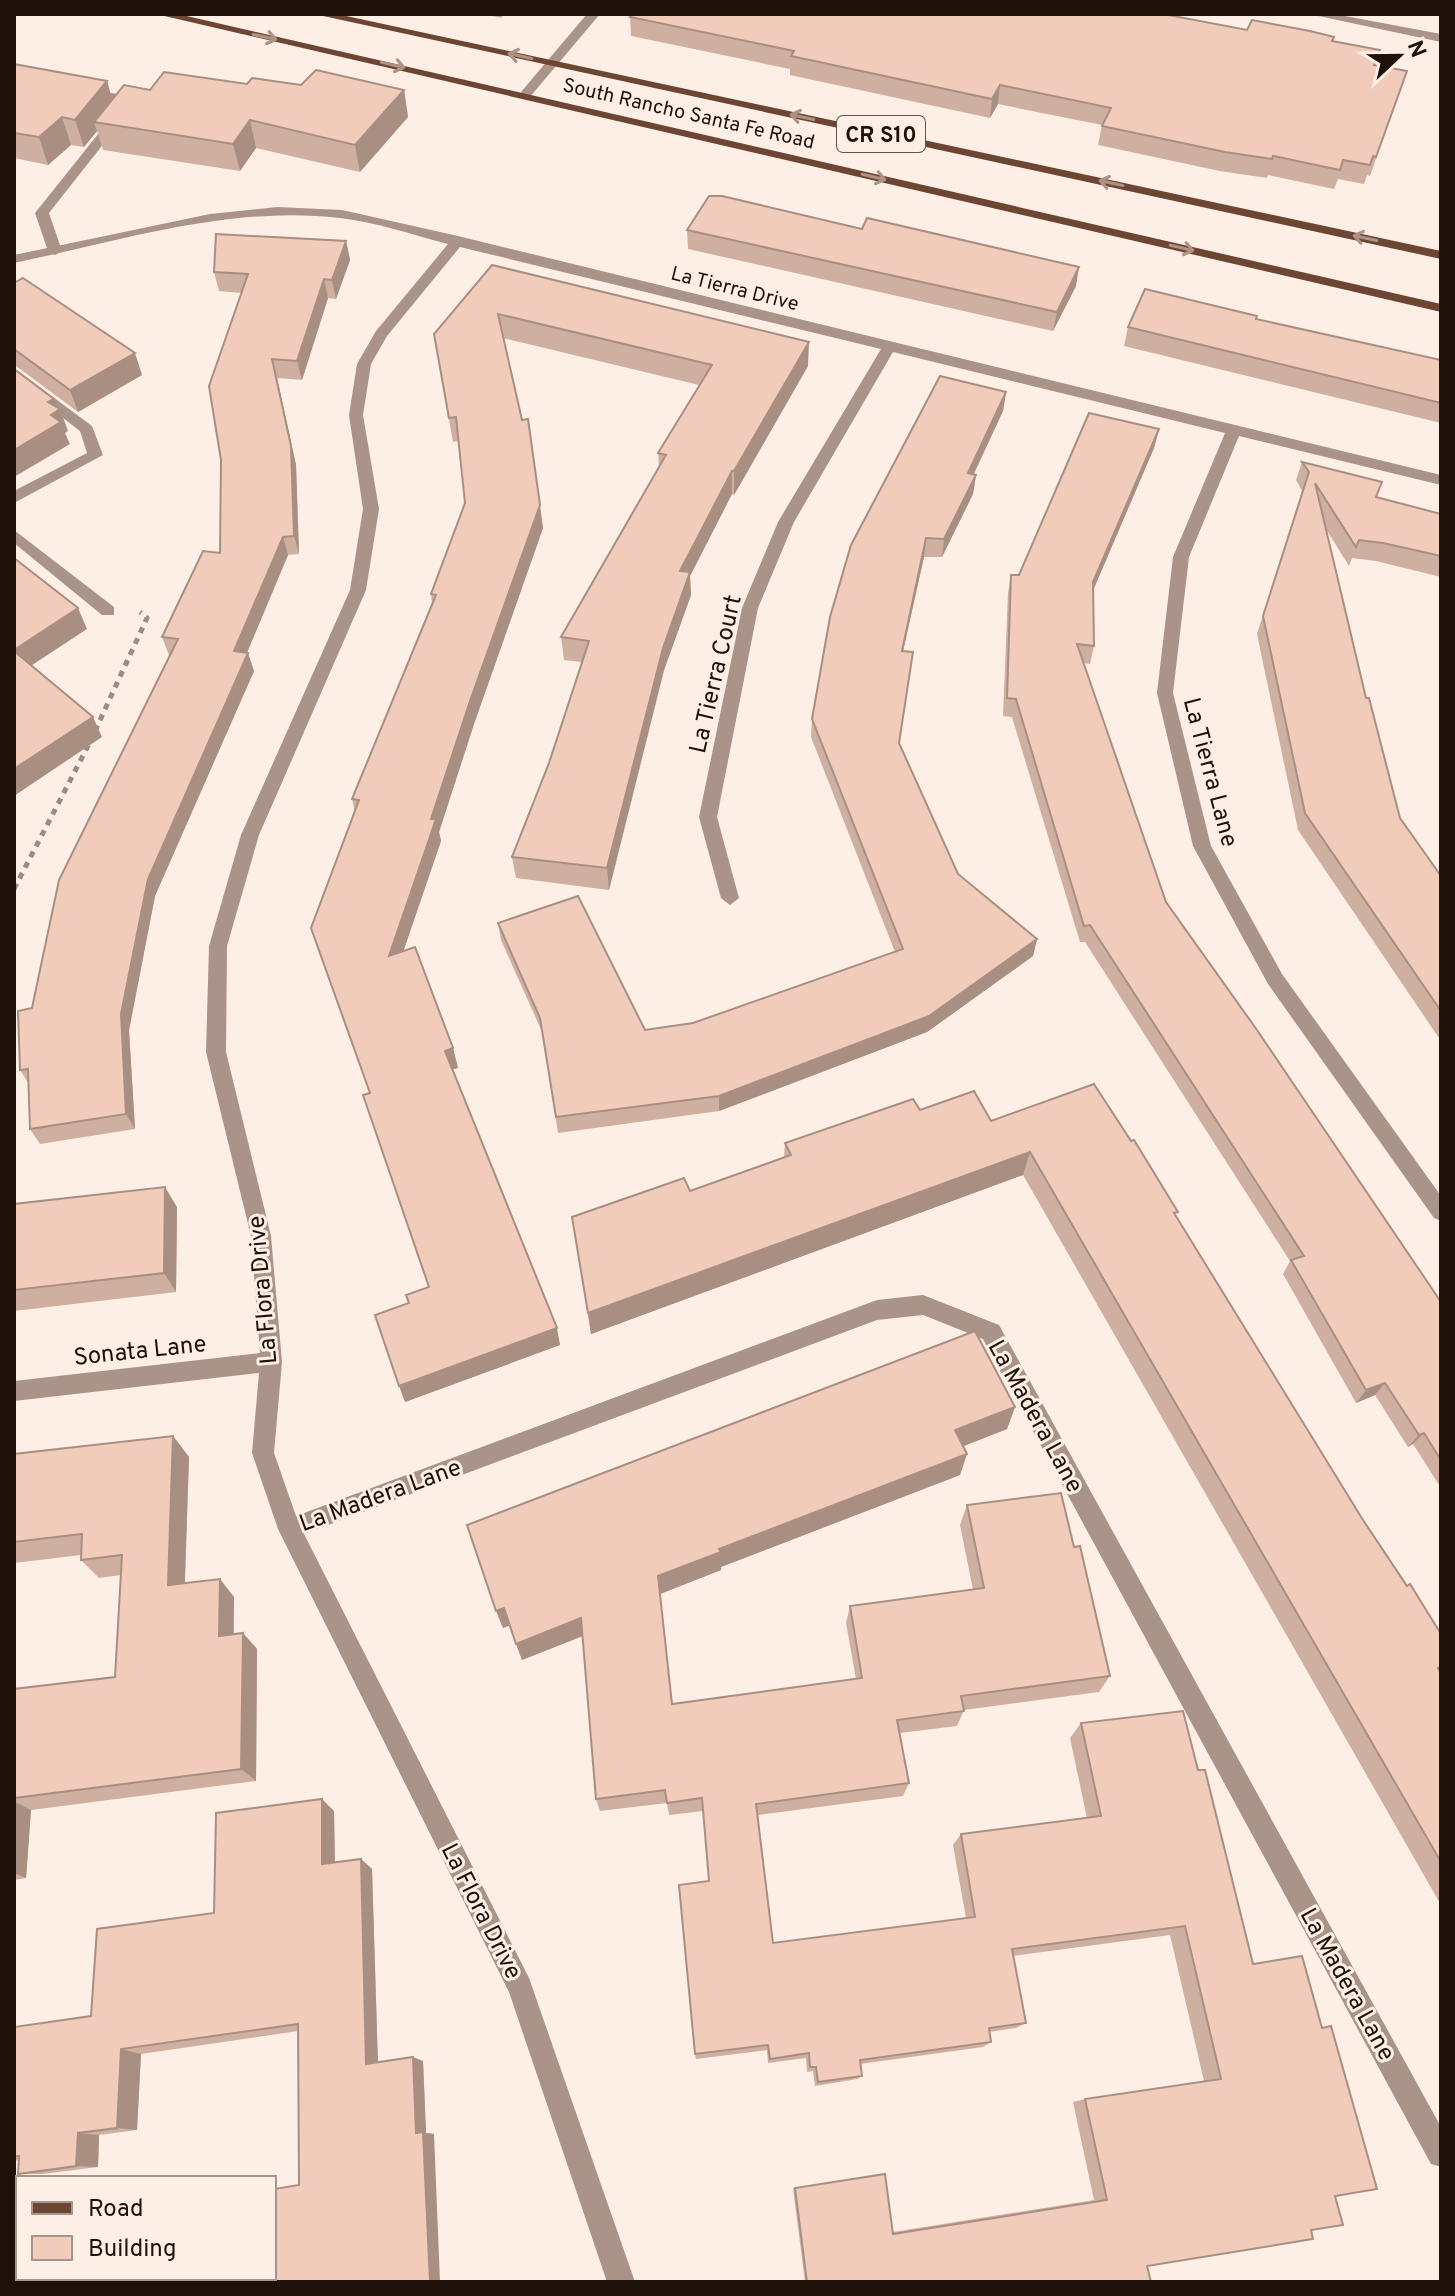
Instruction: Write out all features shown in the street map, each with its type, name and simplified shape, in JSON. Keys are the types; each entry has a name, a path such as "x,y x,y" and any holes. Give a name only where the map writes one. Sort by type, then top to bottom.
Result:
{"main road":[{"name":"South Rancho Santa Fe Road","path":"162,14 1441,308"},
{"name":"South Rancho Santa Fe Road","path":"320,14 1441,255"}],"street":[{"path":"525,95 594,14"},
{"path":"1315,14 1441,38"},
{"path":"55,251 42,213 132,100 73,91"},
{"name":"La Tierra Drive","path":"14,259 210,218 277,211 342,214 1441,480"},
{"name":"La Flora Drive","path":"458,240 381,334 364,364 356,415 371,509 358,590 250,835 218,946 216,1052 261,1236 271,1362 263,1453 289,1529 520,1987 621,2282"},
{"name":"La Tierra Court","path":"730,898 708,817 750,608 786,522 889,347"},
{"path":"14,373 87,429 95,455 14,498"},
{"name":"La Tierra Lane","path":"1234,430 1181,557 1165,693 1202,846 1275,979 1441,1212"},
{"path":"14,535 108,611"},
{"name":"La Madera Lane","path":"289,1529 877,1310 923,1305 991,1332 1441,2154"},
{"name":"Sonata Lane","path":"14,1391 271,1362"}],"path":[{"path":"14,889 93,734 147,618 126,601 108,611"}],"building":[{"path":"633,14 1163,14 1247,30 1252,20 1310,31 1334,37 1332,41 1380,50 1374,65 1407,71 1376,157 1373,156 1370,165 1343,160 1340,170 1273,156 1272,159 1225,152 1102,126 1111,108 1000,85 992,99 791,56 794,51 630,17"},
{"path":"14,64 107,81 75,120 62,117 39,137 14,133"},
{"path":"316,70 404,90 355,145 250,120 233,144 94,122 124,85 150,90 164,72 247,84 252,78 301,85"},
{"path":"709,196 722,196 862,229 867,218 1079,267 1057,312 687,230"},
{"path":"216,234 346,241 332,280 324,279 297,361 272,359 291,446 294,536 283,537 234,651 248,653 148,879 121,1014 126,1114 30,1129 28,1069 20,1070 18,1011 32,1008 59,880 178,639 162,637 203,551 220,553 221,460 209,386 248,274 214,272"},
{"path":"492,265 809,342 732,471 680,571 690,572 663,648 607,868 512,857 549,763 589,641 561,637 666,455 658,453 712,365 498,314 522,420 528,419 540,505 470,701 431,819 436,819 389,956 415,947 453,1048 445,1051 557,1328 399,1386 375,1315 409,1303 406,1295 429,1287 363,1095 370,1093 311,928 359,800 352,799 436,595 431,594 465,503 456,417 449,418 434,334"},
{"path":"23,278 135,353 70,390 14,349 14,283"},
{"path":"1145,289 1257,316 1256,319 1441,360 1441,403 1128,327"},
{"path":"14,369 54,399 48,402 60,409 51,415 61,422 14,450"},
{"path":"940,376 1006,392 968,473 976,475 944,539 926,538 902,651 913,652 899,743 958,874 1037,939 929,1016 719,1096 556,1117 540,1018 498,923 578,896 645,1030 693,1023 903,949 812,719 830,617 851,545"},
{"path":"1089,413 1159,429 1093,582 1094,646 1077,644 1166,902 1257,1030 1441,1302 1441,1460 1424,1433 1419,1435 1385,1383 1366,1390 1291,1260 1304,1256 1090,925 1084,926 1016,699 1007,698 1011,575 1019,575"},
{"path":"1302,462 1382,482 1376,497 1441,514 1441,556 1359,540 1356,547 1315,483 1366,698 1369,698 1400,818 1441,876 1441,1011 1305,813 1263,616 1309,472"},
{"path":"14,558 78,608 14,650"},
{"path":"14,651 93,717 14,769"},
{"path":"1094,1084 1131,1141 1134,1140 1178,1212 1174,1213 1363,1520 1407,1586 1410,1584 1441,1634 1441,1666 1438,1668 1441,1673 1441,1862 1030,1152 588,1313 572,1217 684,1178 690,1191 791,1155 785,1143 913,1099 920,1110 974,1091 991,1121"},
{"path":"165,1187 164,1273 14,1290 14,1204"},
{"path":"975,1331 1015,1407 955,1430 967,1454 719,1549 721,1552 658,1576 672,1704 862,1678 850,1606 984,1588 967,1505 1061,1493 1074,1547 1080,1546 1110,1676 961,1696 964,1711 897,1720 909,1783 756,1804 773,1943 975,1917 961,1834 1101,1816 1081,1723 1183,1711 1198,1770 1205,1770 1253,1964 1302,1956 1322,2028 1331,2026 1377,2189 1335,2196 1343,2225 1311,2230 1313,2239 1147,2266 1151,2282 807,2282 795,2188 885,2174 893,2234 1107,2200 1085,2099 1221,2079 1185,1926 1012,1949 1026,2023 989,2028 991,2042 860,2060 862,2076 818,2082 816,2067 810,2067 809,2053 770,2059 768,2045 695,2054 679,1885 709,1881 702,1798 667,1803 665,1790 596,1799 581,1618 516,1644 504,1608 496,1611 467,1525"},
{"path":"173,1436 168,1585 220,1579 219,1636 243,1633 241,1769 14,1798 14,1689 115,1677 122,1555 81,1560 82,1534 14,1542 14,1454"},
{"path":"322,1799 322,1864 361,1859 366,2064 413,2057 416,2133 423,2132 430,2282 150,2282 276,2280 276,2189 299,2185 298,2024 121,2049 117,2128 78,2133 76,2166 18,2174 19,2156 14,2156 14,2027 91,2016 97,1929 214,1913 216,1813"}]}
